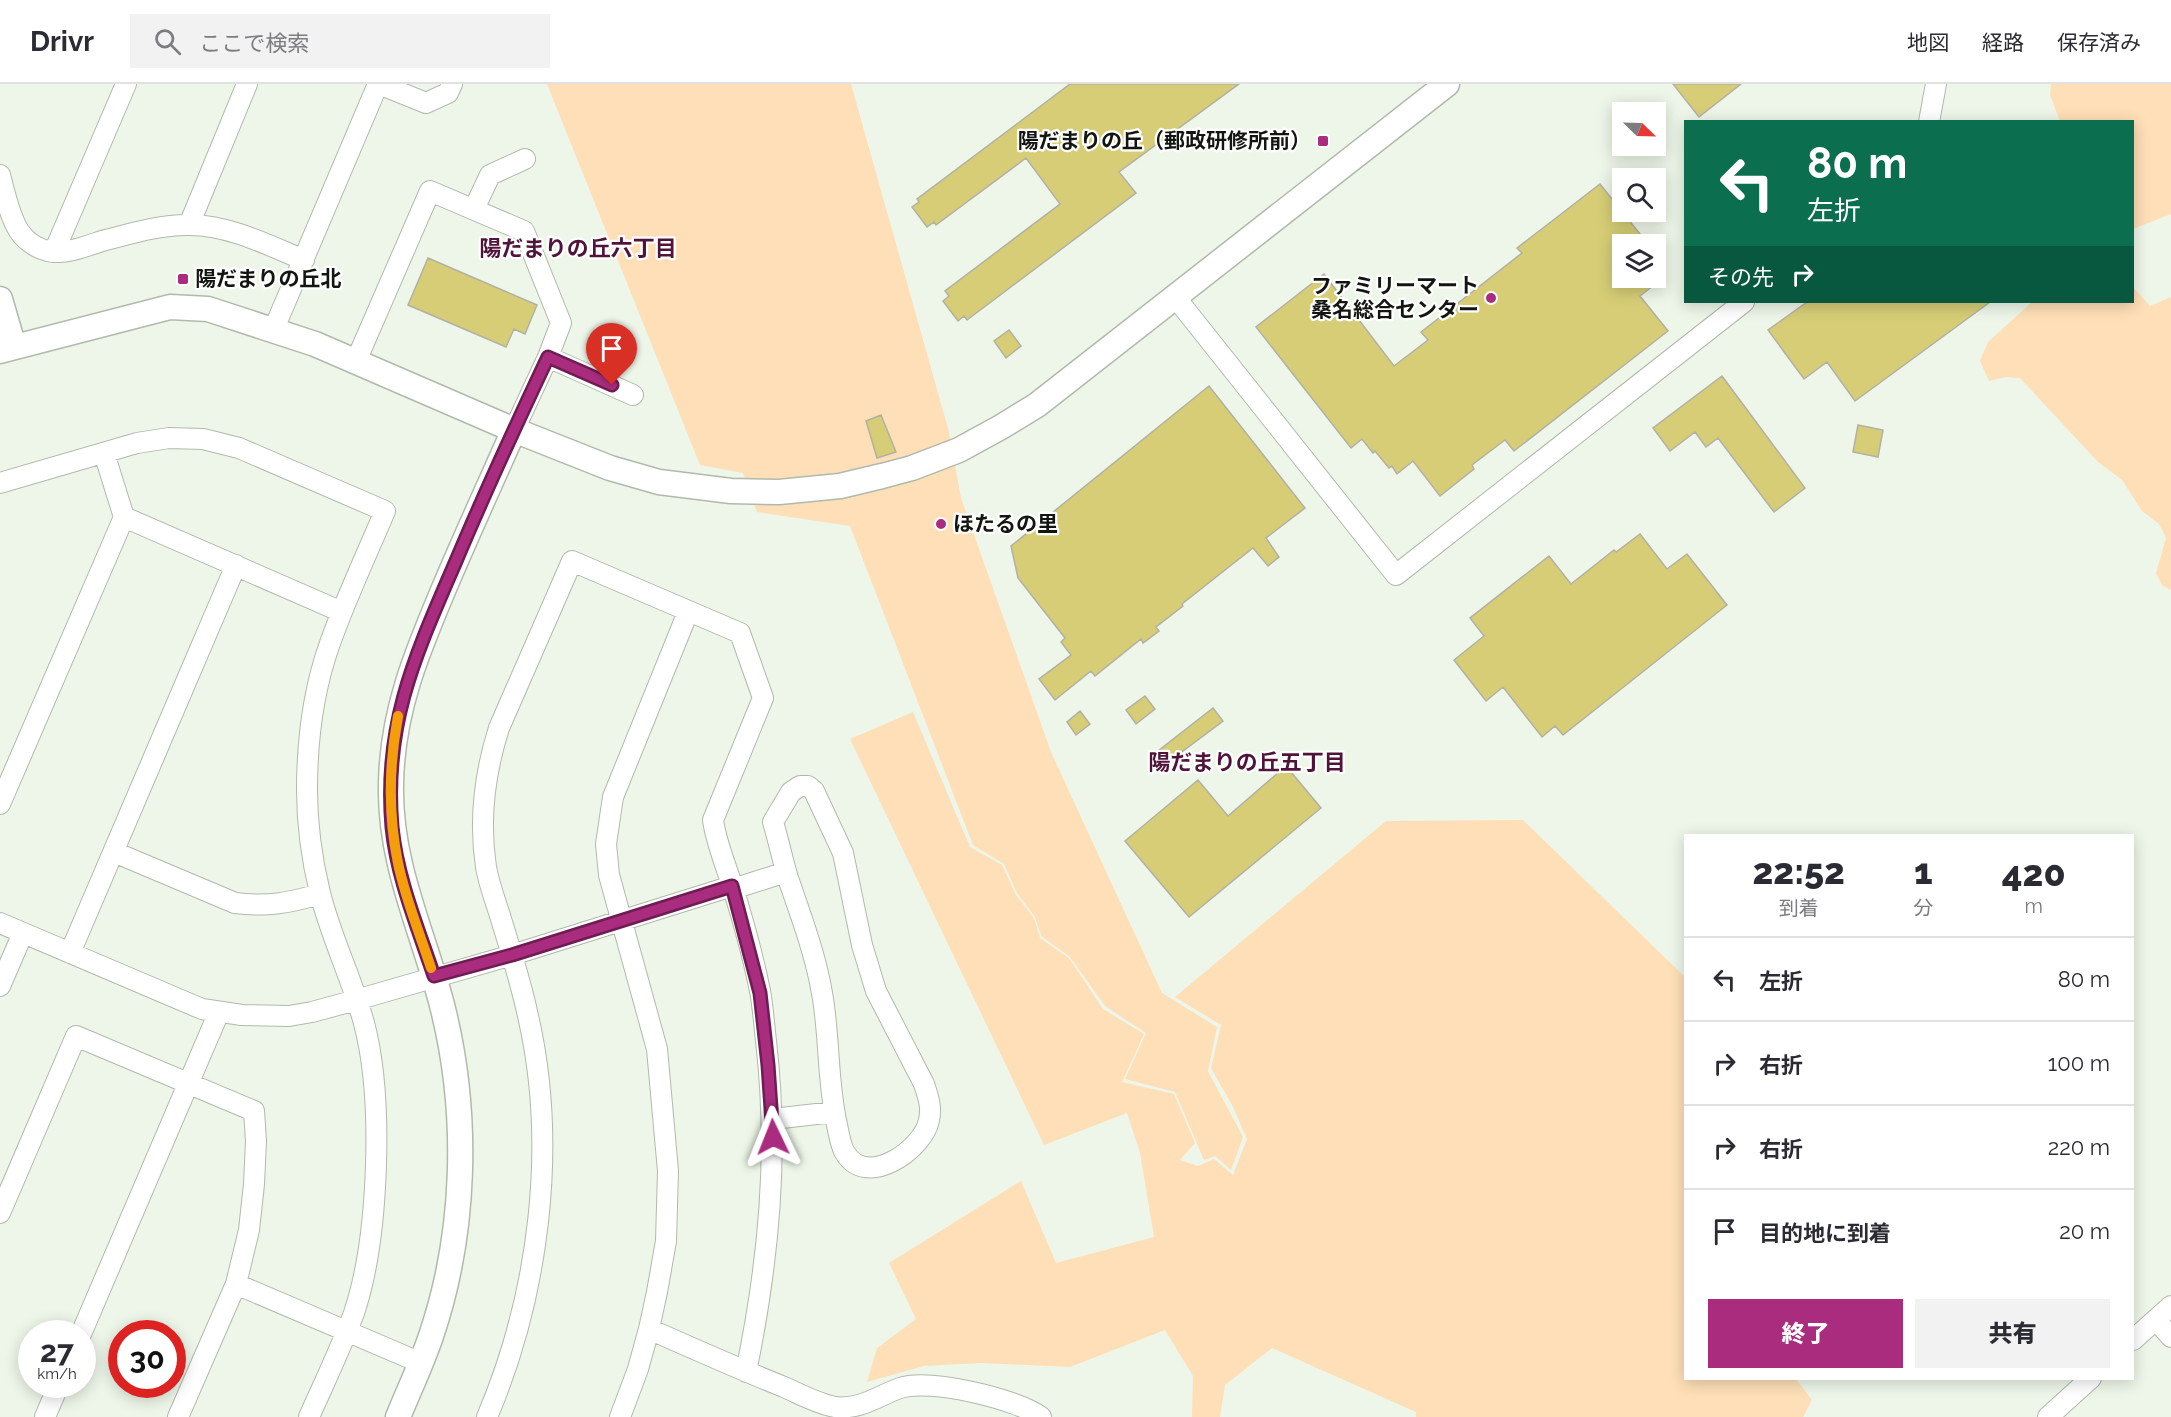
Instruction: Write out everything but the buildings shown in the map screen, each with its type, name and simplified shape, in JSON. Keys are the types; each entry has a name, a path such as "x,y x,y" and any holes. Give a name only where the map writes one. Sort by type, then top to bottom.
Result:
{"street":[{"path":"54,252 126,84"},
{"path":"189,225 247,84"},
{"path":"273,331 379,84 426,103 448,93 452,84"},
{"path":"0,299 7,349 170,307 208,309 315,344 514,430 609,468 659,482 707,489 779,492 840,486 912,468 958,450 1037,405 1447,84"},
{"path":"1929,120 1936,84"},
{"path":"474,209 490,175 525,159"},
{"path":"0,175 12,216 19,231 37,248 54,252 74,249 165,226 189,225 217,228 304,260"},
{"path":"356,361 430,190 524,231 561,323 418,651 407,681 393,745 391,797 398,864 434,976 447,1027 459,1117 459,1177 454,1237 448,1270 432,1335 398,1417"},
{"path":"1176,298 1396,575 1743,303"},
{"path":"548,357 633,395"},
{"path":"0,483 154,439 214,440 239,448 385,511 342,612 322,668 309,739 308,817 320,894 363,1021 372,1058 376,1136 374,1200 366,1266 354,1312 309,1417"},
{"path":"0,804 124,517 104,453"},
{"path":"124,517 342,612"},
{"path":"488,1417 505,1373 527,1292 536,1237 541,1174 540,1114 533,1040 512,955 486,867 484,813 488,771 499,728 572,561 740,633 764,698 713,820 760,993 773,1119 773,1165 768,1241 746,1372"},
{"path":"70,953 236,565"},
{"path":"620,1417 638,1369 649,1329 666,1241 668,1171 657,1049 609,875 606,860 607,826 613,797 688,612"},
{"path":"800,786 808,786 814,790 843,853 862,945 876,991 924,1084 929,1100 929,1120 921,1139 878,1168 859,1166 845,1154 834,1112 823,995 814,954 786,872 773,822 791,792 800,786"},
{"path":"114,852 235,903 285,904 320,894"},
{"path":"0,923 186,1003 219,1012 263,1017 289,1016 356,1000 512,955 786,872"},
{"path":"0,986 23,933"},
{"path":"87,1320 219,1012"},
{"path":"0,1214 76,1036 254,1111 256,1142 254,1184 249,1230 236,1284 178,1417"},
{"path":"773,1119 834,1112"},
{"path":"236,1284 421,1363"},
{"path":"2134,1339 2171,1306"},
{"path":"2156,1320 2171,1337"},
{"path":"649,1329 746,1372 835,1407 862,1405 901,1388 934,1385 1008,1402 1022,1412 1041,1417"},
{"path":"2048,1417 2089,1380"},
{"path":"45,1417 52,1398"},
{"path":"871,1417 879,1398"}],"shaded area":[{"path":"547,84 851,84 949,432 961,498 1051,752 1162,993 1217,1027 1208,1071 1243,1137 1231,1170 1215,1156 1204,1160 1175,1092 1125,1079 1146,1033 1105,1006 1070,957 1041,936 1035,917 1017,893 1004,864 973,845 850,526 757,512 743,473 700,465"},
{"path":"2051,84 2171,84 2171,214 2134,229 2134,120 2060,120 2050,95"},
{"path":"2134,288 2150,306 2171,297 2171,590 2162,585 2156,573 2166,538 2159,524 2142,511 2122,480 2098,462 2020,378 2006,377 1989,381 1980,361 1988,342 2031,303 2134,303"},
{"path":"913,712 970,847 1002,865 1016,895 1034,918 1040,938 1069,958 1103,1009 1144,1034 1122,1082 1174,1094 1195,1143 1180,1160 1198,1166 1214,1159 1233,1175 1247,1139 1233,1107 1211,1068 1221,1025 1175,997 1386,821 1523,820 1684,976 1684,1380 1797,1380 1812,1400 1803,1417 1416,1417 1416,1412 1272,1348 1225,1385 1220,1417 1192,1417 1193,1376 1165,1330 1070,1367 981,1363 924,1366 867,1382 877,1348 916,1319 889,1263 1021,1181 1056,1263 1154,1237 1140,1153 1127,1113 1044,1145 850,739"}],"slow traffic":[{"path":"398,716 390,786 393,829 398,864 431,968"}],"place":[{"name":"陽だまりの丘（郵政研修所前）","path":"1323,141"},
{"name":"陽だまりの丘北","path":"183,279"},
{"name":"ファミリーマート 桑名総合センター","path":"1491,298"},
{"name":"ほたるの里","path":"941,524"}],"district":[{"name":"陽だまりの丘六丁目","path":"578,248"},
{"name":"陽だまりの丘五丁目","path":"1247,762"}],"route":[{"path":"612,385 548,357 472,523 418,651 399,709 390,786 398,864 434,976 512,955 732,886 760,993 773,1137"}]}
